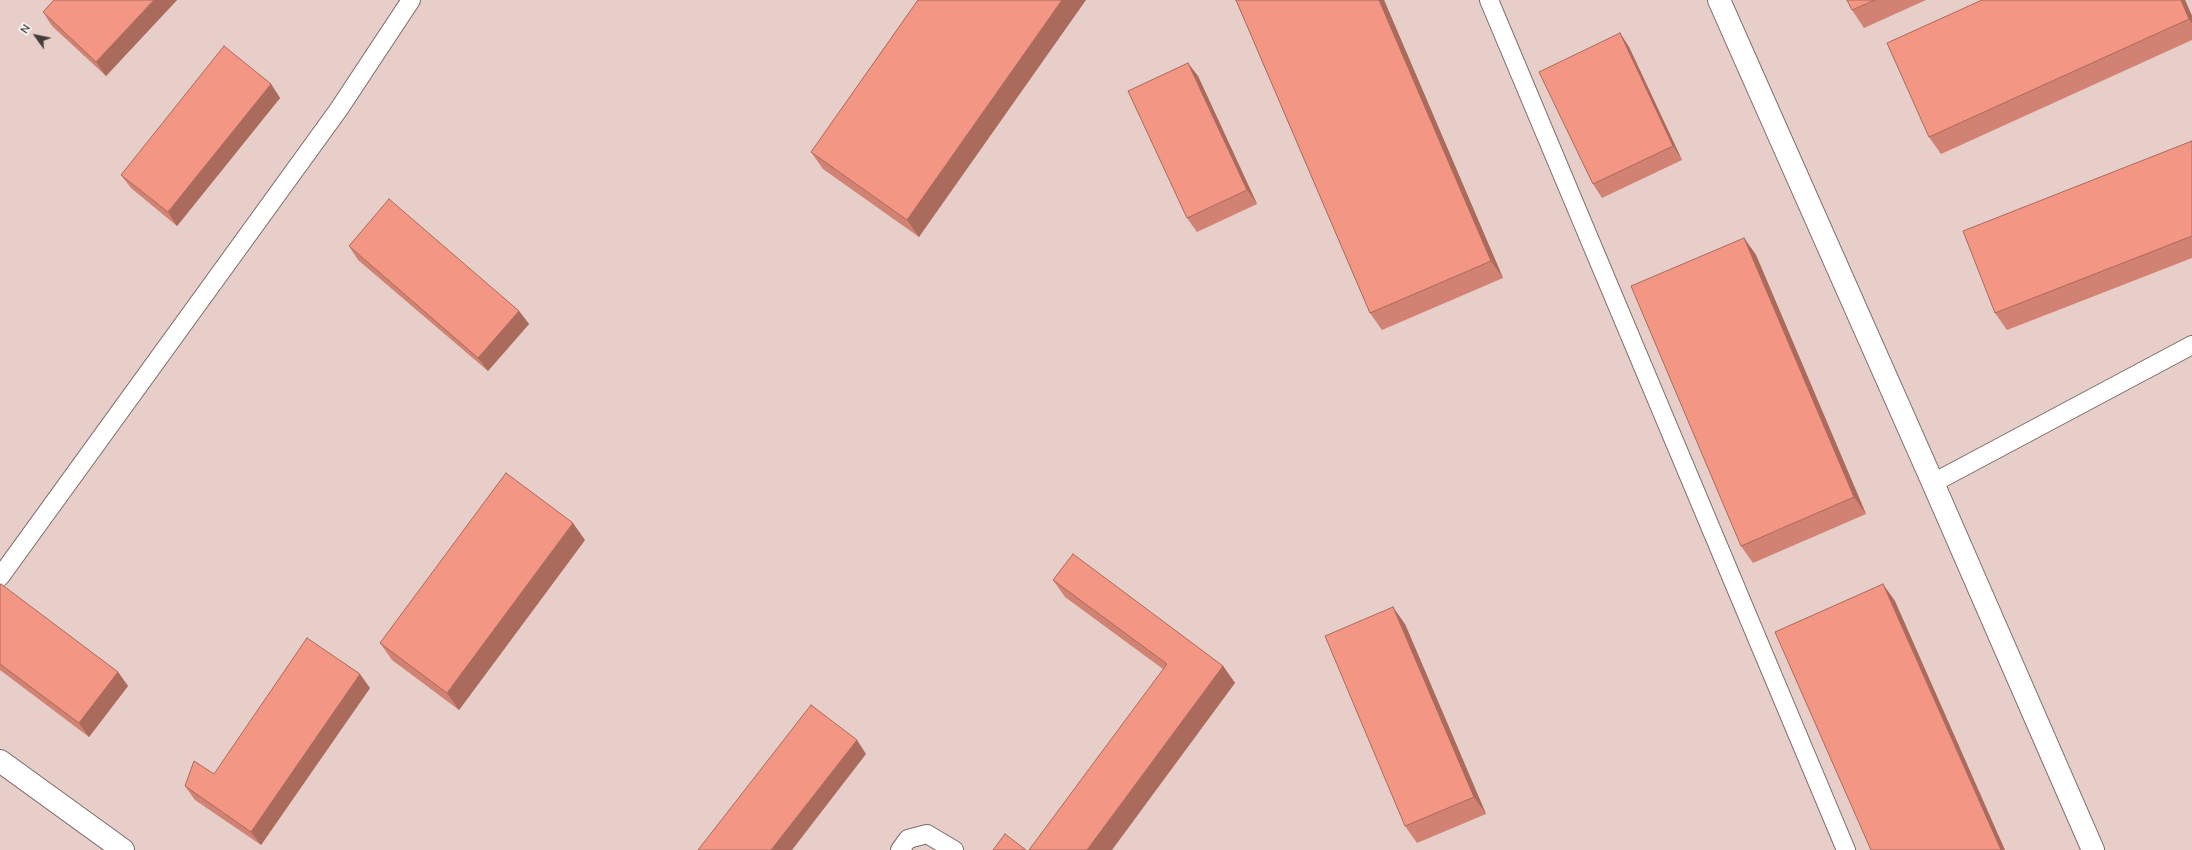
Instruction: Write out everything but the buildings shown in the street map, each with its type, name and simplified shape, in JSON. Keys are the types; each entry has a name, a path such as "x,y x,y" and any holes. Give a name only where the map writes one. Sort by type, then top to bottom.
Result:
{"street":[{"path":"1719,0 1933,483 2093,850"},
{"path":"0,761 123,850"}],"lane":[{"path":"0,577 339,109 412,0"},
{"path":"1489,0 1846,850"},
{"path":"1933,483 2188,350"},
{"path":"900,850 908,839 927,834 954,850"}],"shaded area":[{"path":"0,0 2192,0 2192,850 0,850"}]}
